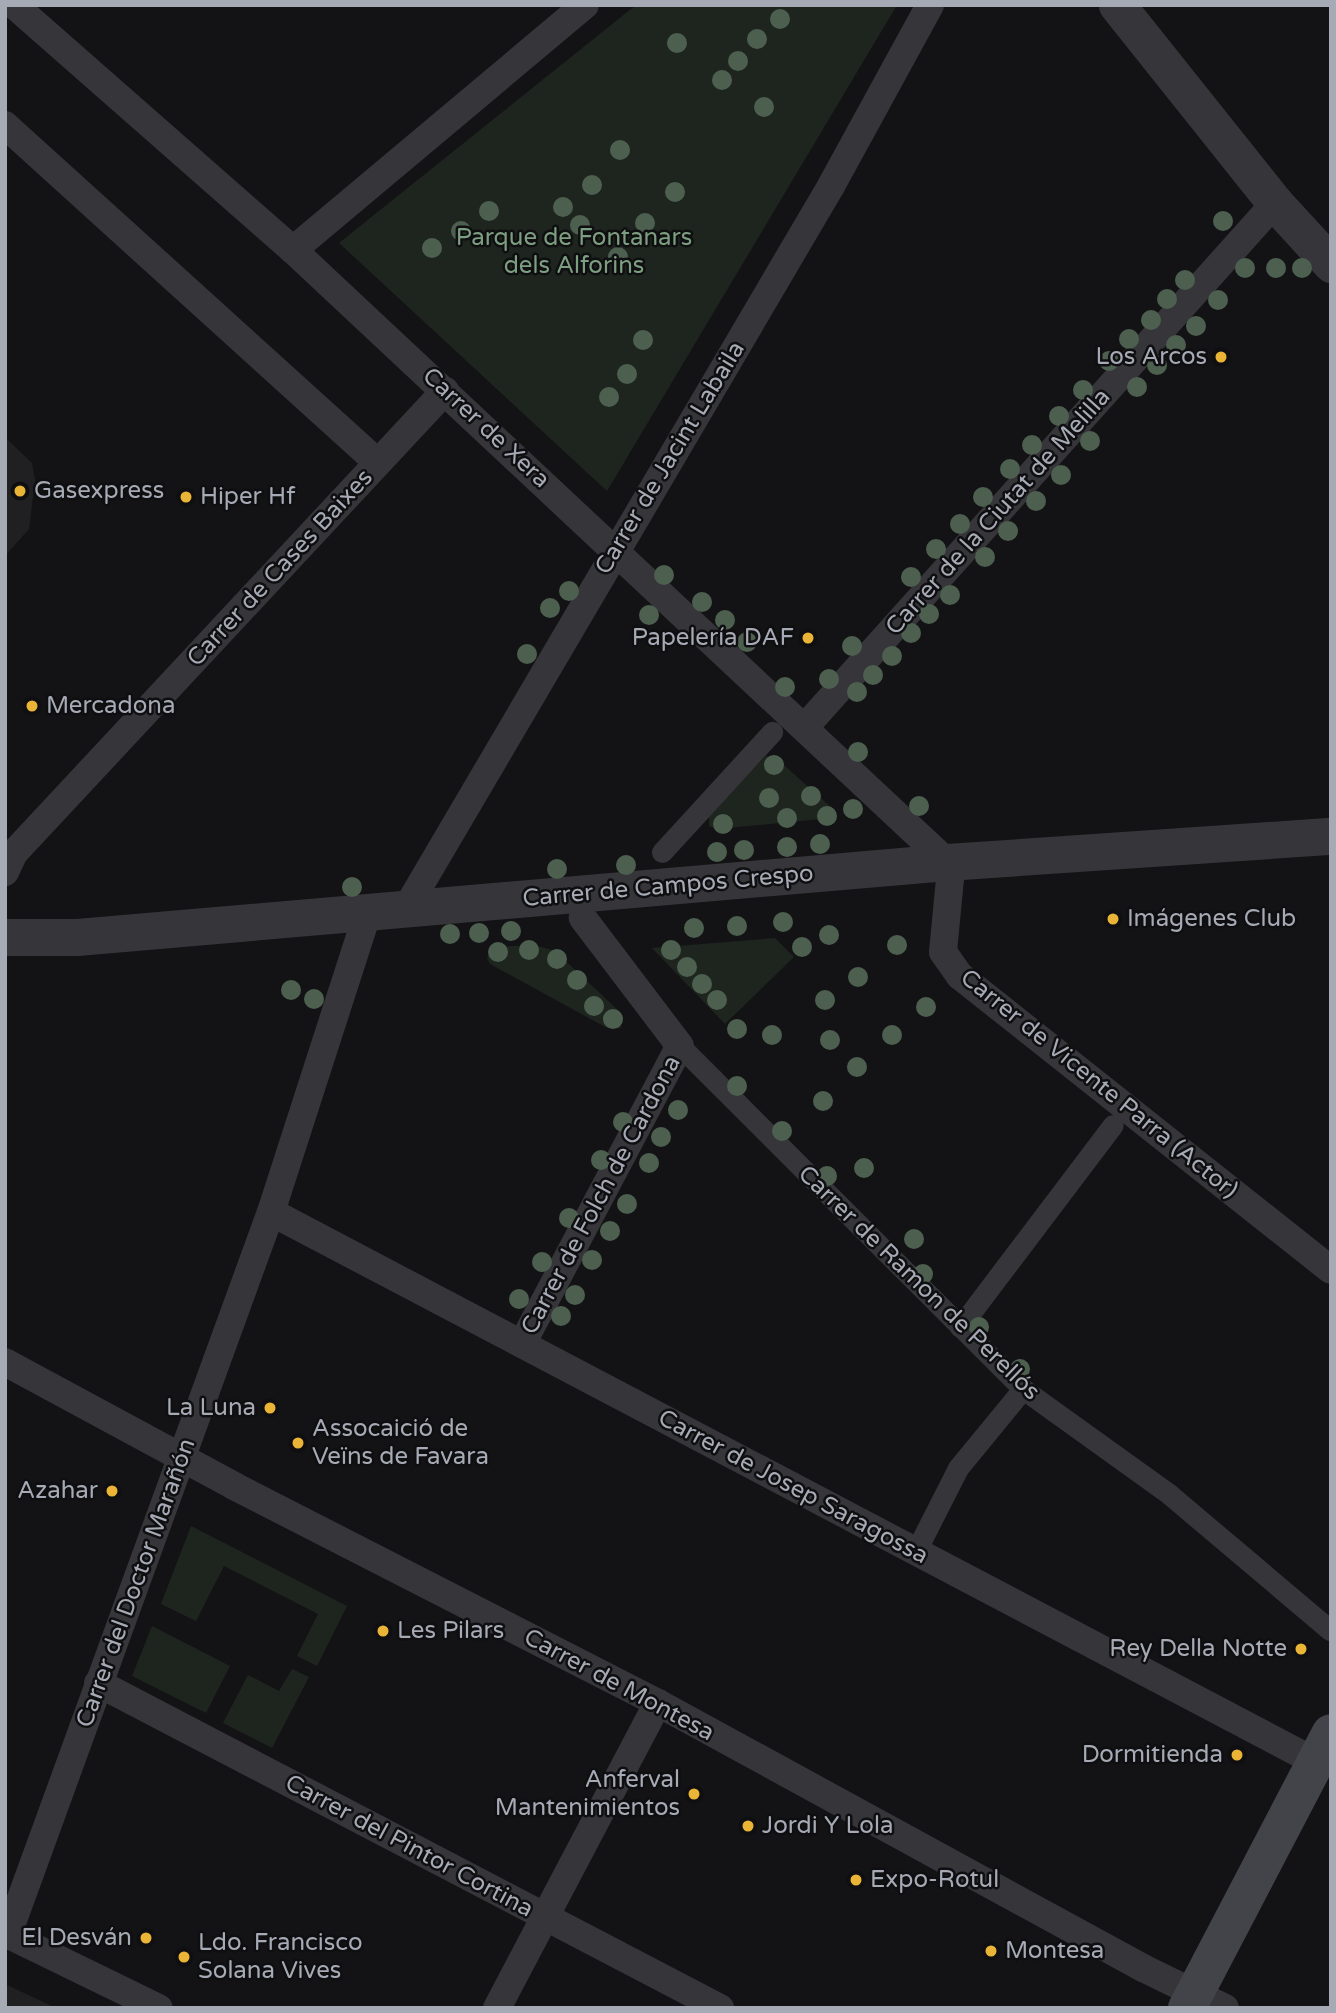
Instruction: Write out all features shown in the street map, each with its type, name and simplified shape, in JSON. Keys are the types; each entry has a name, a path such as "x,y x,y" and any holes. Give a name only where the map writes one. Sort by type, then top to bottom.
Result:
{"main road":[{"path":"1202,2003 1323,1748"}],"street":[{"name":"Carrer de Xera","path":"14,5 293,250 615,548 947,862"},
{"path":"293,250 585,5"},
{"name":"Carrer de Jacint Labaila","path":"406,909 615,548 831,186 930,5"},
{"path":"1118,5 1275,202 1331,264"},
{"path":"5,125 379,463"},
{"name":"Carrer de la Ciutat de Melilla","path":"805,727 1275,202"},
{"name":"Carrer de Cases Baixes","path":"5,872 14,853 445,391"},
{"path":"662,852 772,732"},
{"name":"Carrer de Campos Crespo","path":"5,937 77,937 947,862 1331,836"},
{"name":"Carrer de Vicente Parra (Actor)","path":"947,862 950,879 943,952 960,976 1331,1269"},
{"name":"Carrer del Doctor Marañón","path":"7,1934 271,1212 368,912"},
{"name":"Carrer de Ramon de Perellós","path":"583,918 680,1046 1023,1389 1169,1494 1330,1630"},
{"name":"Carrer de Folch de Cardona","path":"522,1344 680,1046"},
{"path":"960,1327 1113,1125"},
{"name":"Carrer de Josep Saragossa","path":"271,1212 522,1344 1323,1748"},
{"name":"Carrer de Montesa","path":"5,1362 182,1459 658,1703 1202,2003"},
{"path":"922,1539 958,1468 1023,1389"},
{"name":"Carrer del Pintor Cortina","path":"97,1683 720,2008"},
{"path":"497,2008 658,1703"},
{"path":"7,1934 159,2008"}],"shaded area":[{"name":"Gasexpress","path":"5,437 32,463 35,480 29,529 5,556"},
{"path":"5,1984 56,2008 5,2008"}],"green space":[{"name":"Parque de Fontanars dels Alforins","path":"636,5 897,5 607,491 339,243"},
{"path":"766,756 776,758 832,808 831,818 717,829 709,826 709,814"},
{"path":"775,938 794,957 725,1024 652,948"},
{"path":"534,945 555,951 619,1011 621,1028 607,1028 490,964 487,958 493,947"},
{"path":"191,1526 347,1606 317,1666 297,1656 318,1614 224,1566 196,1621 161,1604"},
{"path":"152,1626 230,1666 206,1713 132,1676"},
{"path":"292,1669 309,1677 272,1748 223,1723 248,1675 279,1691"}],"place":[{"name":"Los Arcos","path":"1221,357"},
{"name":"Gasexpress","path":"20,491"},
{"name":"Hiper Hf","path":"186,497"},
{"name":"Papelería DAF","path":"808,638"},
{"name":"Mercadona","path":"32,706"},
{"name":"Imágenes Club","path":"1113,919"},
{"name":"La Luna","path":"270,1408"},
{"name":"Assocaició de Veïns de Favara","path":"298,1443"},
{"name":"Azahar","path":"112,1491"},
{"name":"Les Pilars","path":"383,1631"},
{"name":"Rey Della Notte","path":"1301,1649"},
{"name":"Dormitienda","path":"1237,1755"},
{"name":"Anferval Mantenimientos","path":"694,1794"},
{"name":"Jordi Y Lola","path":"748,1826"},
{"name":"Expo-Rotul","path":"856,1880"},
{"name":"El Desván","path":"146,1938"},
{"name":"Montesa","path":"991,1951"},
{"name":"Ldo. Francisco Solana Vives","path":"184,1957"}]}
